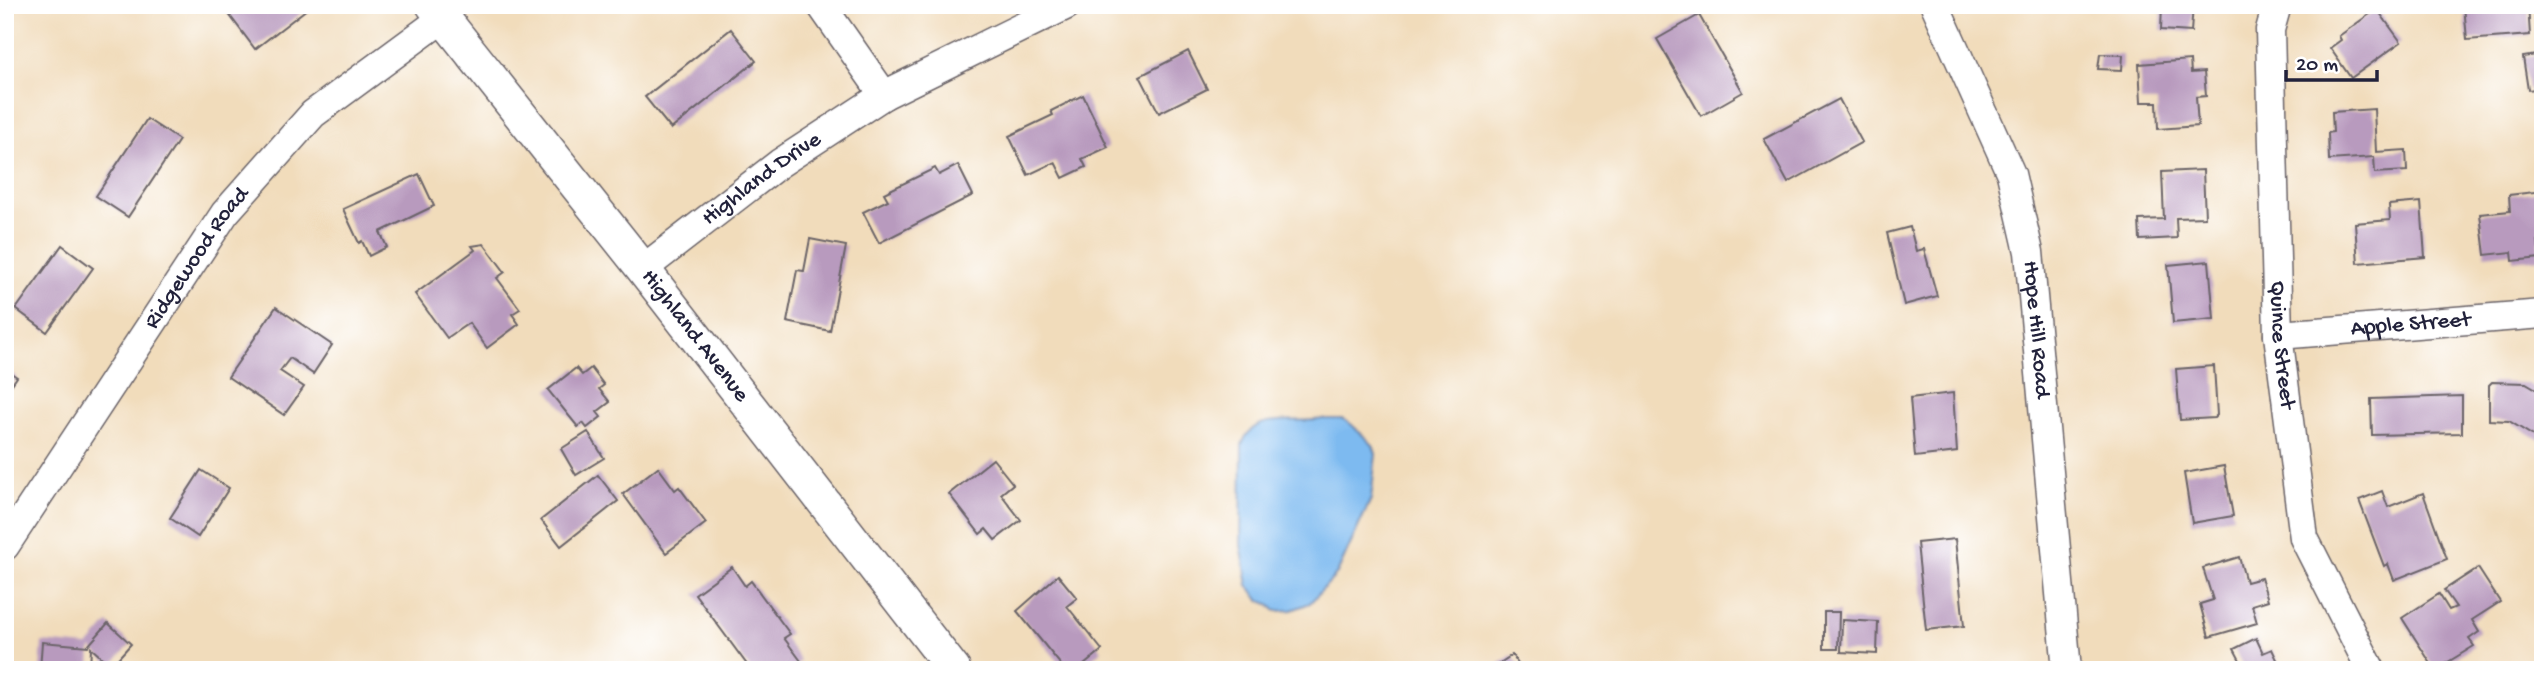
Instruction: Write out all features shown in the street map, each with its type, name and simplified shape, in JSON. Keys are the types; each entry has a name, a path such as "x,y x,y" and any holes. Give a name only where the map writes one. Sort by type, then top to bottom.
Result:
{"street":[{"path":"821,5 884,95"},
{"name":"Highland Drive","path":"643,269 780,163 884,95 1067,5"},
{"name":"Hope Hill Road","path":"1935,5 2011,174 2029,252 2067,670"},
{"name":"Quince Street","path":"2277,5 2270,30 2278,335 2304,538 2371,670"},
{"name":"Highland Avenue","path":"438,12 643,269 954,670"},
{"name":"Ridgewood Road","path":"5,546 225,213 313,114 438,12"},
{"name":"Apple Street","path":"2278,335 2543,314"}],"water":[{"path":"1343,419 1373,445 1376,454 1371,499 1337,574 1310,603 1292,610 1276,611 1259,600 1248,585 1241,545 1242,445 1248,434 1265,423"}],"building":[{"path":"222,5 312,5 255,49"},
{"path":"2162,5 2193,5 2191,32 2161,30"},
{"path":"2464,5 2528,5 2530,35 2467,40"},
{"path":"2377,9 2401,42 2351,78 2330,48 2341,40 2339,36"},
{"path":"1699,15 1743,92 1701,116 1657,39"},
{"path":"731,29 756,61 671,129 645,97"},
{"path":"1188,51 1207,89 1159,113 1140,76"},
{"path":"2100,54 2123,55 2122,70 2098,69"},
{"path":"2543,54 2543,88 2528,90 2523,57"},
{"path":"2190,60 2191,73 2204,72 2206,96 2196,97 2198,126 2158,129 2157,102 2141,102 2139,64"},
{"path":"1083,95 1108,147 1082,159 1086,167 1063,178 1055,162 1028,175 1009,136 1053,115 1051,111"},
{"path":"1839,99 1862,142 1788,183 1764,139"},
{"path":"2374,109 2376,152 2406,150 2407,171 2375,173 2374,157 2329,160 2328,133 2333,132 2332,112"},
{"path":"147,119 179,140 128,217 96,196"},
{"path":"958,165 973,195 879,243 863,212 888,200 884,193 935,168 939,175"},
{"path":"2203,170 2205,217 2176,218 2177,238 2140,240 2139,220 2164,219 2162,172"},
{"path":"419,174 434,206 380,232 387,247 369,256 362,241 359,243 343,209"},
{"path":"2543,191 2543,241 2538,241 2540,258 2513,261 2512,252 2485,255 2480,214 2510,211 2509,195"},
{"path":"2421,202 2425,257 2358,263 2355,223 2390,220 2389,205"},
{"path":"1910,227 1916,251 1924,249 1937,296 1904,305 1887,233"},
{"path":"810,239 846,246 830,331 787,322 797,270 804,271"},
{"path":"484,244 505,272 497,278 520,309 512,314 519,324 487,348 469,323 447,338 415,294 475,250 472,246"},
{"path":"62,245 93,268 47,332 16,309"},
{"path":"2209,261 2214,319 2173,323 2168,265"},
{"path":"276,307 332,345 313,374 290,358 280,371 304,387 284,415 228,377"},
{"path":"2214,366 2217,415 2214,418 2180,420 2176,369"},
{"path":"576,368 582,375 591,368 604,385 599,389 610,402 597,412 601,417 587,428 583,423 578,427 548,390"},
{"path":"5,369 17,377 5,394"},
{"path":"2492,382 2526,383 2543,393 2543,442 2509,421 2489,420 2489,385"},
{"path":"1953,393 1957,452 1915,457 1910,398"},
{"path":"2462,396 2462,433 2372,435 2371,399"},
{"path":"588,432 604,458 576,475 561,449"},
{"path":"993,459 1013,484 1001,494 1021,520 995,540 986,529 980,534 949,494"},
{"path":"2224,466 2233,516 2192,523 2184,473"},
{"path":"658,467 675,490 679,487 706,523 666,553 623,494"},
{"path":"201,470 229,488 198,537 170,518"},
{"path":"598,475 618,501 561,546 541,520"},
{"path":"2382,491 2388,507 2423,493 2447,559 2394,580 2388,564 2384,566 2359,500"},
{"path":"1955,539 1964,626 1926,630 1917,543"},
{"path":"2239,557 2246,582 2261,578 2268,600 2252,605 2257,623 2209,637 2200,604 2213,600 2203,568"},
{"path":"732,567 745,586 751,581 790,634 784,638 801,661 789,670 751,670 695,594"},
{"path":"2478,568 2500,602 2472,620 2479,632 2469,639 2474,646 2435,670 2402,618 2439,594 2449,610 2456,607 2444,590"},
{"path":"1058,575 1077,598 1067,606 1102,650 1078,670 1065,670 1017,611"},
{"path":"1824,612 1839,612 1838,649 1824,649"},
{"path":"1842,620 1878,622 1877,654 1841,652"},
{"path":"108,623 131,644 111,666 91,648 90,670 40,670 42,642 88,646"},
{"path":"2256,638 2263,653 2272,649 2282,670 2237,670 2235,667 2242,664 2234,649"},
{"path":"1512,655 1522,670 1490,670"}]}
